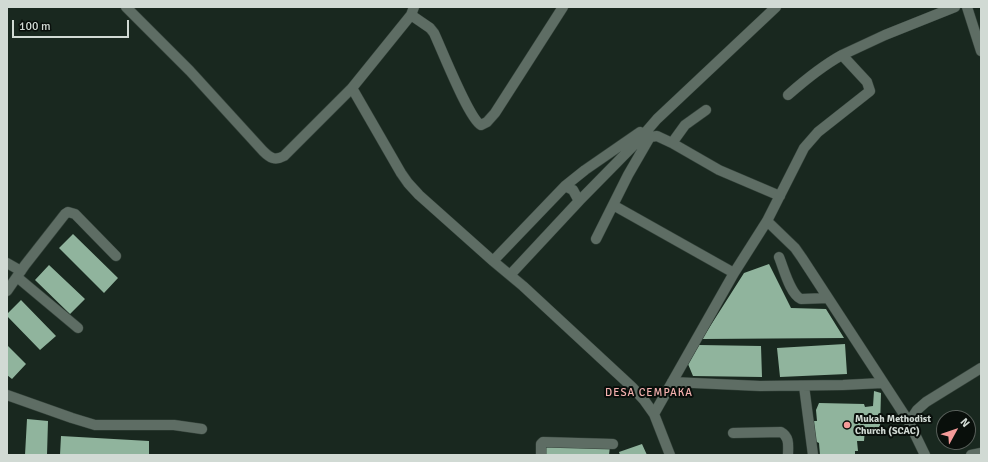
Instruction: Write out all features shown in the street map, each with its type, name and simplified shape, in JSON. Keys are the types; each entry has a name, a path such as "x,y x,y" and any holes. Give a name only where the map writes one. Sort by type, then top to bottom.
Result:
{"street":[{"path":"126,7 190,71 263,151 272,158 277,159 284,156 352,88 413,11 434,34 468,107 477,123 481,125 487,122 495,113 563,7"},
{"path":"510,275 579,200 638,141 657,119 776,7"},
{"path":"788,95 827,63 842,55 885,35 955,7"},
{"path":"967,7 981,51"},
{"path":"654,414 734,274 767,221 810,139 870,91 867,82 842,55"},
{"path":"352,88 408,183 419,195 510,275 638,393 654,414 670,455"},
{"path":"672,143 685,124 706,110"},
{"path":"493,261 566,186 585,170 657,119"},
{"path":"596,239 612,205 650,137 657,136 718,170 780,196"},
{"path":"566,186 573,190 579,200"},
{"path":"612,205 734,274"},
{"path":"7,291 52,230 68,212 75,214 116,256"},
{"path":"767,221 795,248 909,422 925,455"},
{"path":"779,257 797,298 828,298"},
{"path":"7,262 78,328"},
{"path":"909,422 917,410 926,402 981,368"},
{"path":"672,382 760,386 804,386 882,382"},
{"path":"804,386 813,455"},
{"path":"7,395 95,425 168,425 202,429"},
{"path":"734,433 781,432 788,438 788,455"},
{"path":"541,455 541,444 546,441 613,444"},
{"path":"971,455 981,454"}],"building":[{"path":"73,234 118,278 104,293 59,248"},
{"path":"769,264 791,308 826,309 844,338 702,339 744,273"},
{"path":"49,265 85,299 70,314 35,280"},
{"path":"21,300 56,336 40,350 7,316 7,314"},
{"path":"845,344 847,374 780,377 777,348"},
{"path":"7,345 26,364 12,379 7,375"},
{"path":"699,345 761,346 762,377 693,376 688,364"},
{"name":"Mukah Methodist Church (SCAC)","path":"874,391 881,393 880,428 865,429 864,441 857,441 858,451 855,451 855,455 820,455 819,443 815,441 813,434 814,421 817,421 816,410 819,403 864,404 865,407 873,406"},
{"path":"27,419 48,421 47,455 25,455"},
{"path":"61,436 149,441 149,455 60,455"},
{"path":"543,442 610,446 609,455 543,455"},
{"path":"642,444 647,455 620,455 619,452"}],"place":[{"name":"Mukah Methodist Church (SCAC)","path":"847,425"}],"district":[{"name":"DESA CEMPAKA","path":"649,393"}]}
